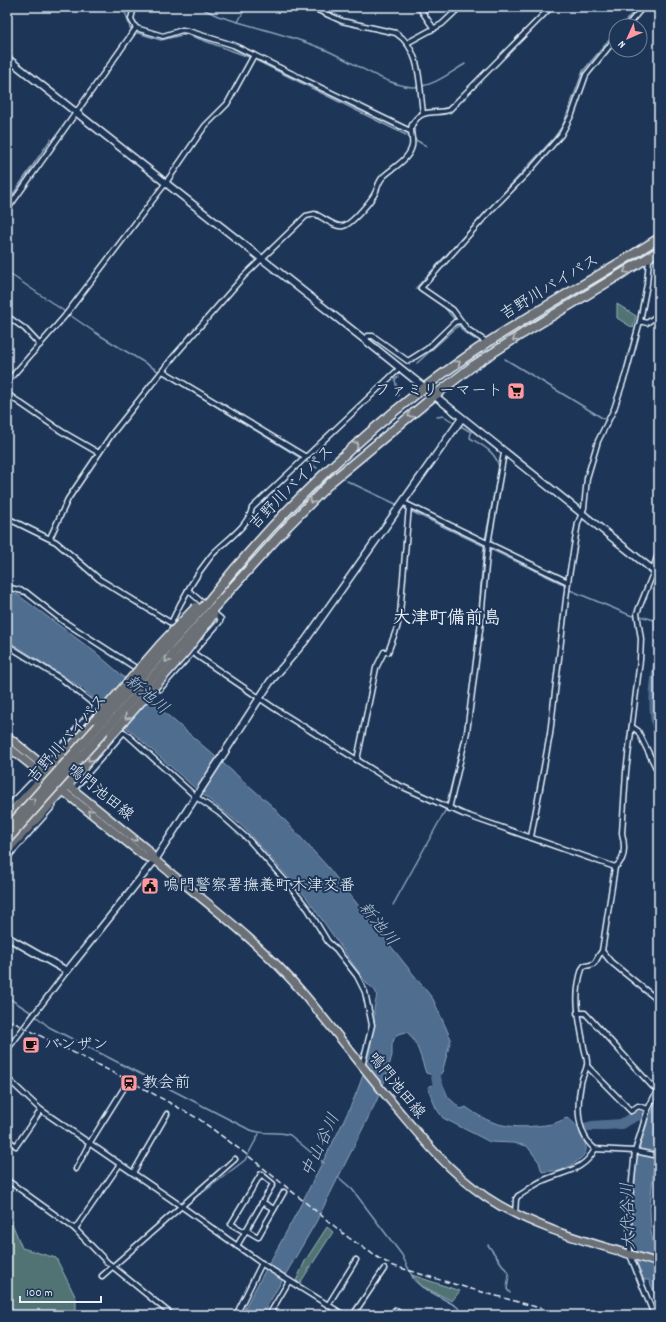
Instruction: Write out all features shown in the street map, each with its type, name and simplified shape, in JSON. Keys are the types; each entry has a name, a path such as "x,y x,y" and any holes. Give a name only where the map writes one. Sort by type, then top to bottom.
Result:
{"highway":[{"name":"吉野川バイパス","path":"7,840 209,607 240,561 306,491 376,426 424,388 515,325 656,240"},
{"name":"吉野川バイパス","path":"7,829 209,607 228,592 332,481 434,396 474,365 657,252"},
{"path":"7,818 160,645 209,607"},
{"path":"7,850 45,809 68,788 112,734 186,651 209,607"}],"main road":[{"name":"鳴門池田線","path":"7,736 46,773"},
{"name":"鳴門池田線","path":"7,746 68,788 148,850 155,860 259,947 302,991 424,1142 449,1168 487,1198 515,1214 548,1228 658,1263"},
{"name":"鳴門池田線","path":"68,788 144,856 155,860"}],"street":[{"path":"126,7 133,9 131,18 136,28 163,36 182,30 188,31 233,45 410,131"},
{"path":"311,7 342,21 396,33 407,44 417,61 423,113"},
{"path":"419,7 434,28"},
{"path":"407,44 442,24 460,7"},
{"path":"50,538 68,499 99,453 163,371 244,276 306,216 315,214 338,225 343,226 348,224 369,202 383,177 407,155 412,146 410,131 416,119 423,113 444,112 449,110 551,7"},
{"path":"634,18 643,7"},
{"path":"7,210 136,28"},
{"path":"488,344 458,321 453,310 421,288 496,204 532,168 561,135 572,114 586,75 608,48"},
{"path":"7,382 64,317 165,184 205,126 227,104 254,55"},
{"path":"7,58 261,260 365,340 504,453 657,573"},
{"path":"531,837 550,734 568,582 578,523 582,514 587,478 605,425 614,409 640,321 647,284 649,260 657,252 656,240 659,234"},
{"path":"640,321 647,323 659,314"},
{"path":"7,316 25,329 40,344"},
{"path":"365,340 368,336 373,336 408,361 427,349 458,321"},
{"path":"171,623 188,590 212,555 250,517 252,508 400,368"},
{"path":"163,371 190,385 306,457"},
{"path":"7,394 61,431 99,453"},
{"path":"7,1050 67,971 155,860 260,698 283,665 305,641 462,418"},
{"path":"449,809 467,732 480,630 488,544 504,453"},
{"path":"404,502 409,506 568,582"},
{"path":"358,760 376,668 384,652 388,652 397,628 409,506"},
{"path":"7,518 50,538 62,546 85,569 99,580 171,623 193,653 260,698 394,783 449,809 615,867"},
{"path":"659,551 655,563 657,573 637,613 641,639 640,660 626,772 622,833 625,842 624,852 619,864 615,867 602,951 593,966 584,966 582,969 576,992 577,1013 587,1066 581,1083 578,1109 580,1121 587,1138 595,1149 636,1152 658,1157 659,1166"},
{"path":"7,587 26,592 63,621 118,657 134,665 160,689 193,653 221,619 188,590"},
{"path":"7,645 63,680 96,706 51,759 46,773 31,783 7,808"},
{"path":"632,727 638,731 659,774"},
{"path":"7,858 49,812 68,788 124,732 248,839 308,909 328,942 348,962 365,992 372,1025 363,1067"},
{"path":"7,937 67,971"},
{"path":"602,951 611,962 659,1001"},
{"path":"577,1013 585,1013 652,1086 658,1088 648,1109 636,1152 628,1209 632,1255 656,1314"},
{"path":"587,1066 631,1111 638,1106 648,1109"},
{"path":"7,1078 40,1110 263,1264 344,1315"},
{"path":"76,1168 89,1144 124,1088"},
{"path":"7,1143 8,1140 16,1146 40,1110"},
{"path":"133,1173 167,1114"},
{"path":"515,1214 516,1199 518,1196 540,1182 578,1168 592,1155 595,1149"},
{"path":"102,1276 236,1159"},
{"path":"75,1229 120,1164"},
{"path":"237,1246 246,1231 272,1184 261,1174 231,1224 246,1231 258,1237 284,1192"},
{"path":"7,1180 75,1229 112,1266 172,1315"},
{"path":"262,1202 274,1210"},
{"path":"328,1305 356,1260"},
{"path":"236,1315 263,1264"},
{"path":"353,1315 384,1269"},
{"path":"269,1315 288,1280"},
{"path":"392,1315 395,1310 402,1315"}],"green space":[{"path":"617,304 636,316 633,328 617,318"},
{"path":"7,1211 22,1248 56,1258 76,1298 76,1315 7,1315"},
{"path":"327,1227 333,1232 300,1283 296,1281 305,1261"},
{"path":"412,1275 460,1291 452,1301 422,1286"}],"water":[{"path":"7,593 18,595 95,652 270,804 327,866 433,999 451,1039 442,1073 433,1075 426,1073 417,1046 407,1032 398,1034 395,1037 392,1044 392,1055 386,1078 376,1102 316,1222 262,1315 241,1315 302,1203 357,1092 364,1072 373,1033 376,996 375,991 367,984 306,897 243,827 196,789 82,688 7,640"},
{"path":"442,1083 448,1097 461,1109 466,1107 483,1118 499,1124 526,1127 552,1124 566,1118 573,1122 576,1126 585,1144 585,1153 574,1164 564,1169 542,1172 539,1162 527,1146 513,1143 490,1142 443,1118 436,1108 428,1088 429,1086"},
{"path":"659,1096 659,1143 654,1163 650,1208 651,1232 659,1270 659,1312 655,1303 655,1295 649,1280 644,1280 636,1258 630,1211 636,1163 642,1139"}],"waterway":[{"path":"116,7 126,14 130,28 138,33 161,40 186,34 249,57 410,137"},
{"path":"199,7 218,16 238,22"},
{"path":"246,7 238,22 295,38 317,46 380,78 402,85 419,87 433,83 465,64"},
{"path":"628,18 638,7"},
{"path":"455,320 445,308 416,288 554,138 563,125 583,71 608,41"},
{"path":"7,203 51,139"},
{"path":"414,139 426,146"},
{"path":"7,272 96,333 317,468"},
{"path":"457,323 464,332 475,339"},
{"path":"417,363 458,326"},
{"path":"505,359 604,419"},
{"path":"398,377 395,379 398,396"},
{"path":"437,417 444,416 456,424"},
{"path":"459,425 471,432 470,438 489,450 498,463 499,469 485,540"},
{"path":"347,481 398,505"},
{"path":"402,507 484,546 477,635"},
{"path":"488,548 563,584 565,588 632,616 640,616 658,621"},
{"name":"大代谷川","path":"659,618 659,641"},
{"name":"大代谷川","path":"659,655 654,705 659,736"},
{"path":"393,905 445,811 465,729 469,704"},
{"name":"大代谷川","path":"654,704 659,704"},
{"name":"中山谷川","path":"7,997 32,1013 49,1027 248,1129 259,1132 290,1135 324,1163"},
{"name":"新池川","path":"433,1063 442,1097"},
{"name":"新池川","path":"565,1133 592,1126 621,1124 638,1115 656,1121"},
{"path":"201,1194 245,1160 259,1134"},
{"path":"338,1177 352,1189 402,1255 414,1280 422,1287 456,1306 466,1315"},
{"path":"488,1245 509,1274 507,1289 510,1293"}],"railway":[{"path":"7,1019 130,1081 199,1119 246,1154 349,1238 380,1259 394,1266 565,1315"}],"place":[{"name":"ファミリーマート","path":"516,391"},
{"name":"鳴門警察署撫養町木津交番","path":"150,886"},
{"name":"バンザン","path":"31,1045"},
{"name":"教会前","path":"129,1083"}],"district":[{"name":"大津町備前島","path":"447,619"}]}
